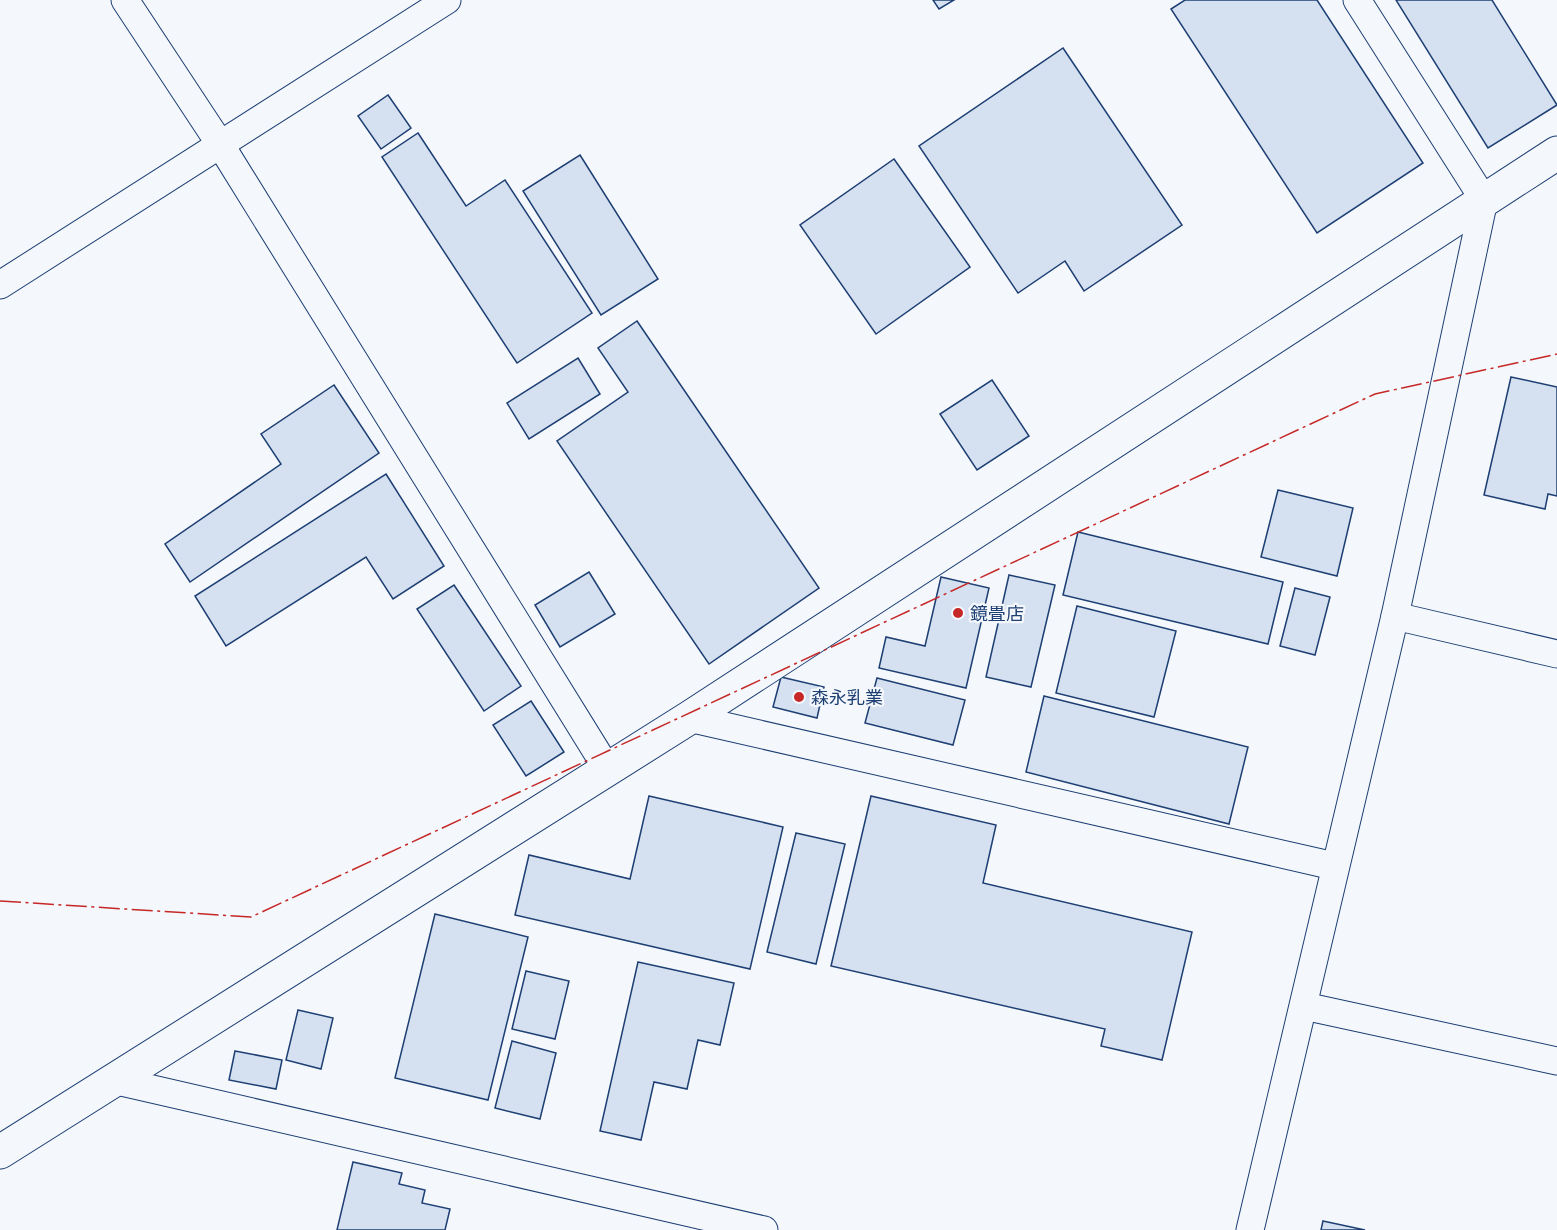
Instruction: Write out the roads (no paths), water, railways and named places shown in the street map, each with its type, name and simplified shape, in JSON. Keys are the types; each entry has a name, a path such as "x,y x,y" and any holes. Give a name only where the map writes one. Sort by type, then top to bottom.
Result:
{"street":[{"path":"125,0 220,144 608,770"},
{"path":"0,285 447,0"},
{"path":"1250,1230 1304,1006 1334,866 1395,616 1484,200 1357,0"},
{"path":"0,1152 690,718 1557,153"},
{"path":"1395,616 1557,654"},
{"path":"690,718 1334,866"},
{"path":"1304,1006 1557,1061"},
{"path":"113,1080 764,1230"}],"place":[{"name":"鏡畳店","path":"958,613"},
{"name":"森永乳業","path":"799,697"}]}
